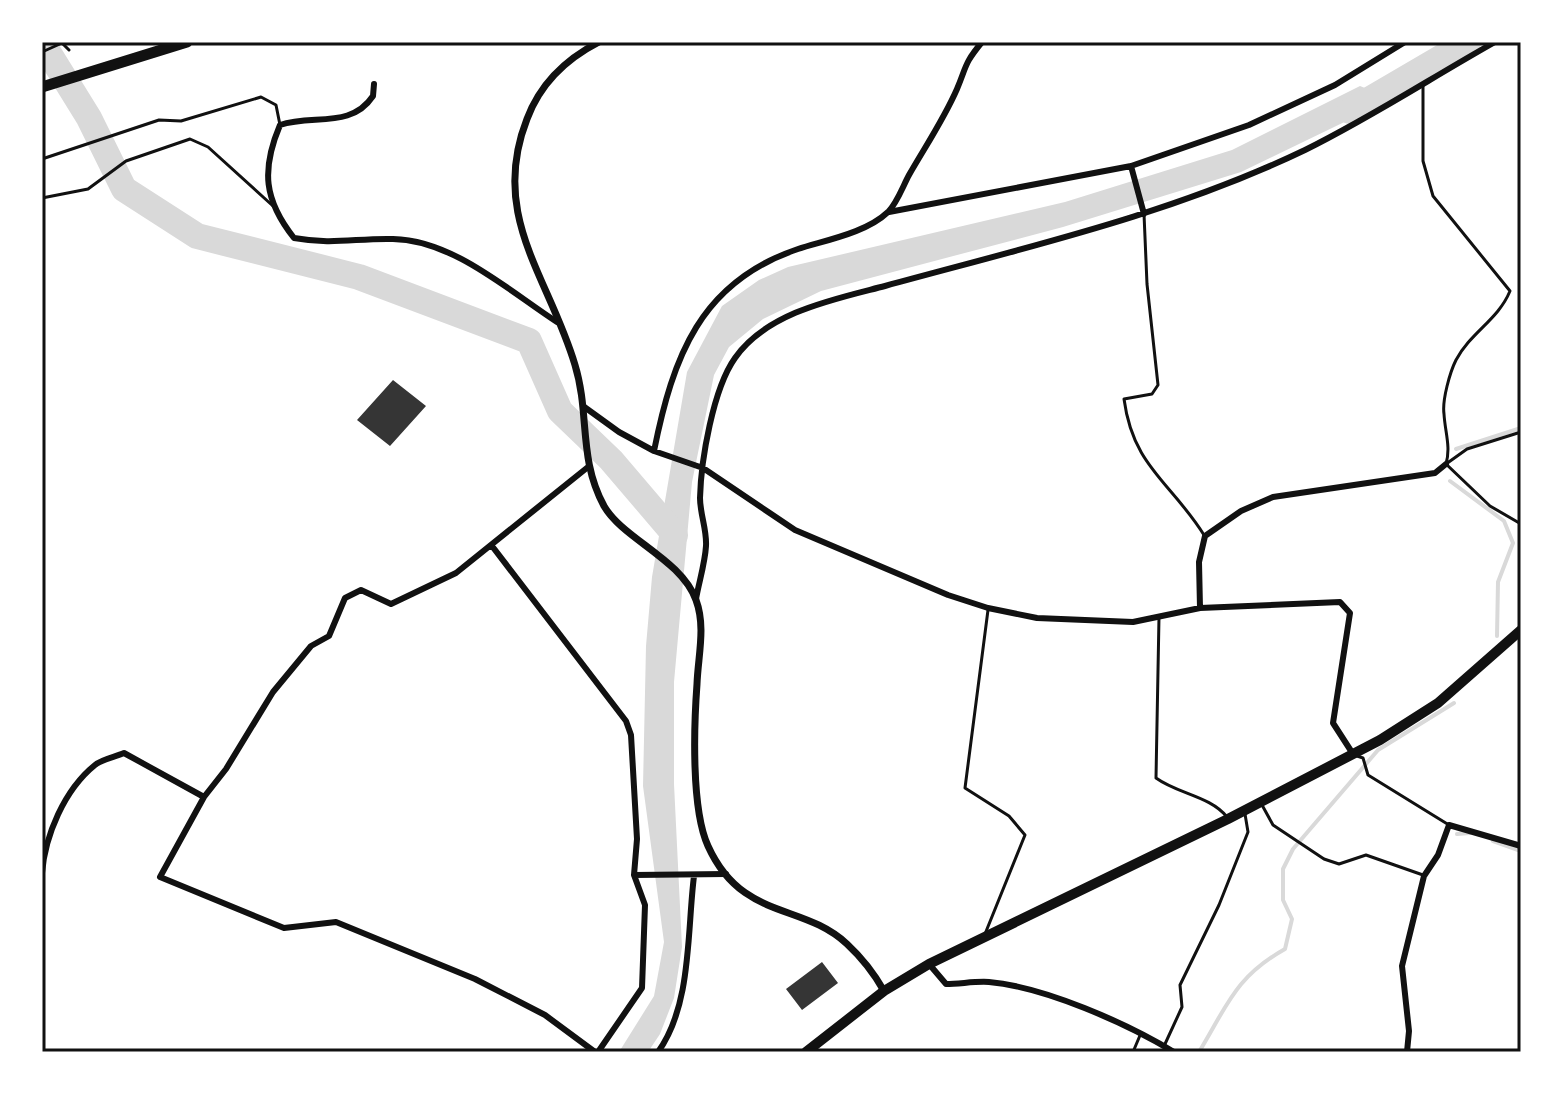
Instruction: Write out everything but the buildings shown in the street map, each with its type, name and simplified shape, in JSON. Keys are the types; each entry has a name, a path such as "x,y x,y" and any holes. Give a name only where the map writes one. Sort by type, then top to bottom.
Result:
{"highway":[{"path":"97,71 160,42"},
{"path":"42,87 187,42"},
{"path":"806,1052 884,991 929,964 985,934 1358,756 1438,703 1521,630"}],"street":[{"path":"599,42 558,69 544,86 519,138 512,175 528,251 575,365 584,410 588,467 606,508 679,574 696,599"},
{"path":"889,212 958,88 964,64 982,42"},
{"path":"654,451 662,412 683,348 708,305 737,280 774,257 860,228 889,212 1131,166 1249,125 1335,85 1405,42"},
{"path":"884,991 846,942 819,927 757,903 726,874 708,845 698,784 696,711 701,636 696,599 706,544 700,501 703,468 722,382 736,356 785,318 840,298 1144,214 1303,151 1495,42"},
{"path":"374,84 373,96 355,115 336,119 299,118 280,125 266,168 275,208 294,238 327,244 395,239 446,250 557,322"},
{"path":"1131,166 1144,214"},
{"path":"584,410 654,451 703,468 795,530 948,595 988,608 1037,618 1133,622 1200,608 1340,602 1350,613 1333,723 1358,756"},
{"path":"1200,608 1199,562 1205,536 1241,511 1273,497 1435,473 1446,464"},
{"path":"492,546 626,721 631,735 637,839 634,875 645,905 642,988 597,1052 545,1015 475,979 336,922 284,928 160,877 204,797 226,769 273,692 311,646 329,636 345,598 361,590 391,604 456,573 588,467"},
{"path":"42,873 44,844 69,797 95,765 124,753 204,797"},
{"path":"1407,1052 1409,1031 1402,966 1424,876 1438,855 1449,825 1521,846"},
{"path":"634,875 726,874"},
{"path":"658,1052 674,1021 684,978 694,876"},
{"path":"929,964 946,984 989,982 1058,999 1141,1032 1174,1052"}],"lane":[{"path":"42,52 64,43 69,50"},
{"path":"1423,83 1423,161 1433,196 1510,291 1502,311 1471,339 1455,361 1443,410 1449,448 1446,464"},
{"path":"42,159 159,120 181,121 261,97 276,105 280,125"},
{"path":"42,198 88,189 126,161 190,139 208,147 275,208"},
{"path":"1144,214 1147,284 1158,385 1152,394 1124,399 1128,429 1152,472 1165,483 1205,536"},
{"path":"1446,464 1467,449 1521,432"},
{"path":"1446,464 1490,506 1521,524"},
{"path":"985,934 1025,835 1009,816 965,788 988,608"},
{"path":"1159,617 1156,778 1169,788 1204,800 1228,819"},
{"path":"1358,756 1368,775 1449,825"},
{"path":"1260,802 1273,825 1302,846 1339,864 1366,855 1424,876"},
{"path":"1164,1046 1182,1007 1180,985 1219,905 1248,832 1245,810"},
{"path":"1133,1052 1141,1032"}],"shaded area":[{"path":"1360,86 1392,99 1241,172 1063,227 821,291 763,319 729,347 714,375 692,482 674,682 674,784 682,947 674,998 660,1034 648,1052 619,1052 654,996 664,942 643,786 646,646 652,577 687,372 722,306 759,280 788,267 1065,202 1232,150"}],"waterway":[{"path":"42,42 89,118 124,189 197,236 359,277 529,341 560,411 611,460 675,535"},
{"path":"1350,111 1468,42"},
{"path":"1456,449 1521,428"},
{"path":"1450,481 1504,521 1513,543 1498,582 1497,636"},
{"path":"1199,1052 1243,982 1254,970 1285,949 1292,919 1283,900 1283,869 1293,849 1378,750 1454,703"},
{"path":"1457,834 1470,833"},
{"path":"1493,841 1521,851"}]}
